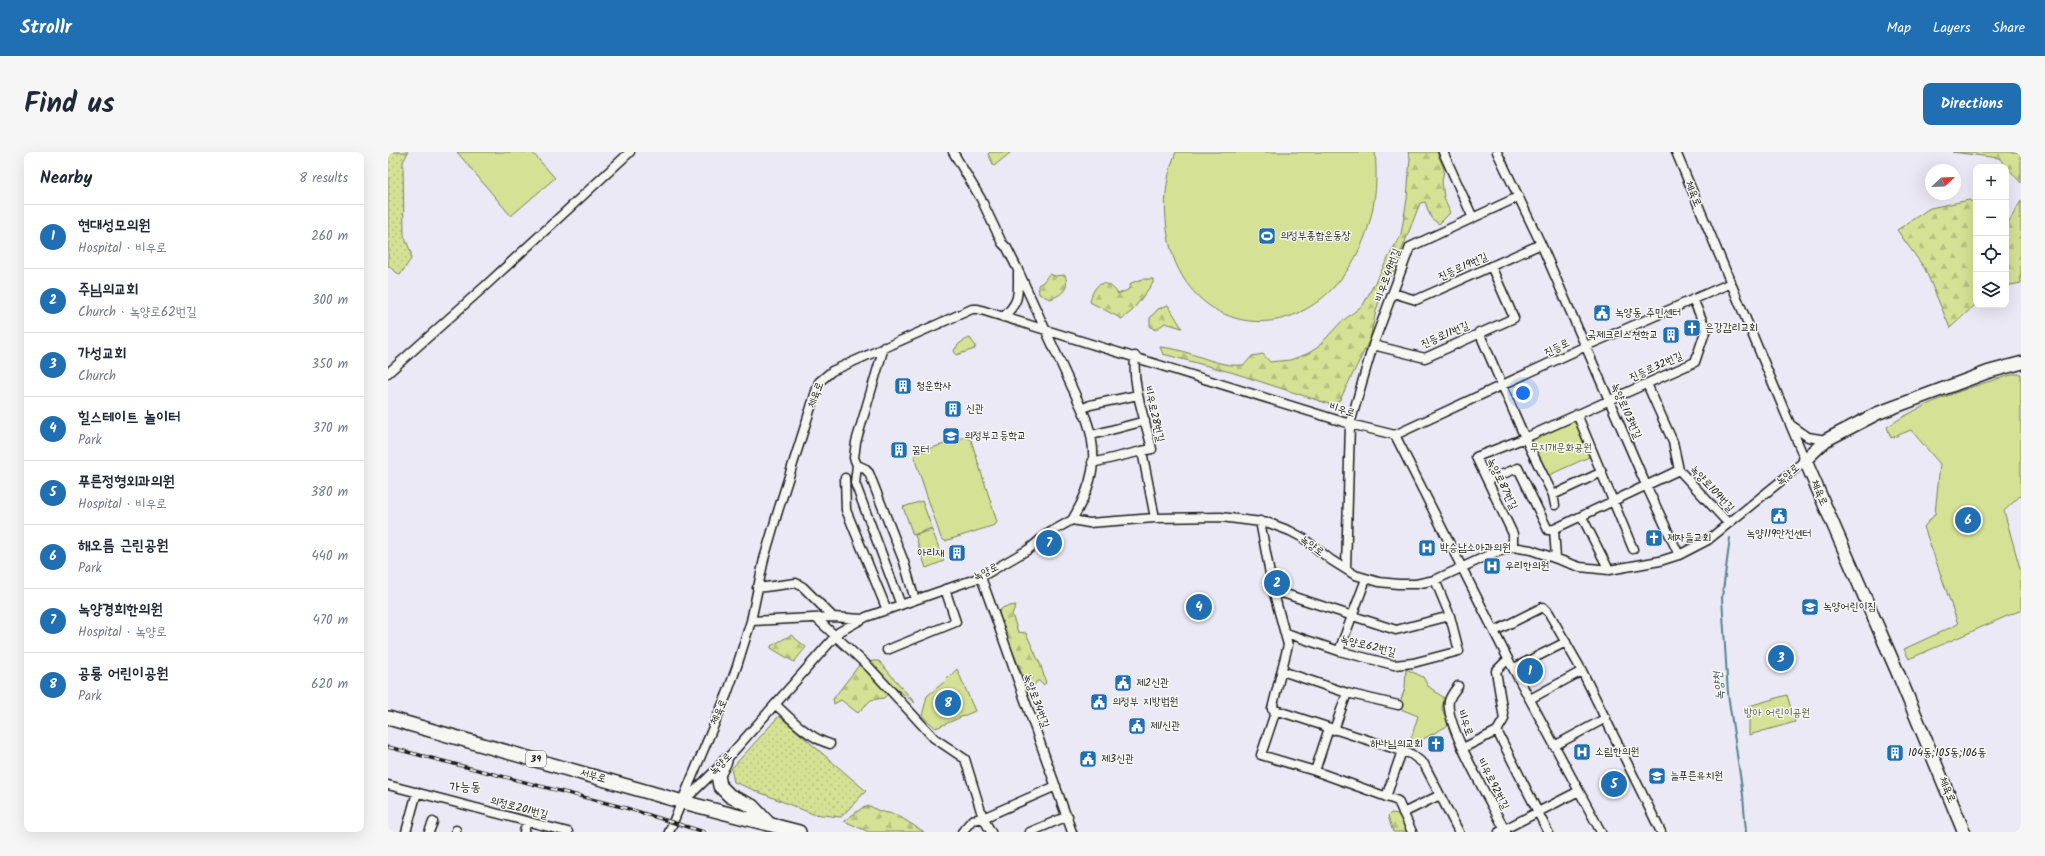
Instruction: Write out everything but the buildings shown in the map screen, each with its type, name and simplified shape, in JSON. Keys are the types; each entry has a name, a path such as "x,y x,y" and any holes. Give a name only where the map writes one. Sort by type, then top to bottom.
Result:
{"main road":[{"name":"서부로","path":"388,718 683,802 799,832"},
{"path":"725,761 718,775 720,786 730,796 752,806 769,824"}],"street":[{"path":"388,373 484,287 630,152"},
{"path":"953,152 981,199 1002,243 1007,248 1017,268 1082,409 1092,435 1092,475 1087,493 1072,520"},
{"path":"1443,152 1473,218"},
{"path":"1498,152 1586,346"},
{"name":"체육로","path":"1676,152 1805,460 1897,671 1964,832"},
{"name":"비우로49번길","path":"1350,424 1373,345 1410,247 1518,197"},
{"name":"진등로19번길","path":"1393,293 1416,300 1541,244"},
{"name":"진등로11번길","path":"1373,345 1425,358 1479,332 1514,318 1491,266"},
{"path":"1003,317 1013,308 1018,296 1017,268"},
{"name":"진등로","path":"1395,436 1586,346 1731,283"},
{"name":"진등로32번길","path":"1609,400 1695,362 1706,329 1693,299"},
{"name":"체육로","path":"670,832 727,694 751,621 757,588 778,511 819,382 832,371 972,309 978,309 1044,329"},
{"name":"비우로","path":"1044,329 1350,424 1395,436"},
{"name":"진등로11번길","path":"1479,332 1503,386"},
{"name":"녹양로103번길","path":"1586,346 1646,485 1679,555"},
{"path":"884,347 856,442 854,458 857,465 855,482 901,605"},
{"name":"비우로28번길","path":"1135,356 1133,370 1152,449 1142,451 1155,518"},
{"name":"녹양로","path":"683,802 725,761 836,636 863,619 981,577 1029,549 1047,534 1072,520 1089,523 1155,518 1222,517 1260,521 1290,530 1346,569 1366,579 1398,584 1416,584 1435,580 1491,554 1513,547 1531,550 1580,567 1609,570 1650,563 1679,555 1708,540 1788,476 1826,440 1878,413 1988,372 2021,363"},
{"path":"1488,480 1518,468 1548,530 1554,529 1582,517 1679,470 1673,442 1647,384"},
{"path":"1503,386 1525,438 1553,495 1555,506"},
{"path":"1082,409 1090,405 1138,395"},
{"name":"녹양로87번길","path":"1513,547 1514,534 1476,456 1525,438 1609,400"},
{"path":"1577,414 1633,549"},
{"path":"1092,435 1145,421"},
{"path":"1346,569 1350,424"},
{"path":"1790,424 1797,431 1808,437 1826,440"},
{"path":"1395,436 1508,659 1601,832"},
{"path":"1092,463 1142,451"},
{"path":"857,465 864,468 869,473 904,562 916,600"},
{"name":"녹양로109번길","path":"1679,470 1728,523"},
{"path":"1553,495 1602,472"},
{"path":"845,478 846,510 887,610"},
{"path":"1582,517 1609,570"},
{"path":"1260,521 1273,590 1286,633 1288,645 1272,709 1411,754 1424,764 1459,832"},
{"path":"1554,529 1556,558"},
{"name":"녹양로34번길","path":"981,577 1024,702 1068,816 1072,832"},
{"path":"1339,651 1366,579"},
{"name":"녹양로62번길","path":"1286,633 1339,651 1394,665 1413,663 1459,651 1450,616 1435,580"},
{"path":"757,588 796,583 803,587 834,617"},
{"path":"887,650 956,622 945,589"},
{"name":"녹양로62번길","path":"1273,590 1396,630 1450,616"},
{"path":"1494,631 1544,607 1582,670 1661,832"},
{"path":"751,621 834,617 863,619"},
{"path":"817,619 870,668 934,738 965,758 983,818 991,832"},
{"path":"1514,668 1566,642"},
{"path":"1508,659 1496,671 1504,714 1504,719 1497,732 1548,832"},
{"path":"1530,699 1582,670"},
{"path":"1282,671 1347,693 1398,705"},
{"name":"비우로","path":"1458,686 1448,701 1448,713 1463,748 1497,732"},
{"path":"1315,771 1347,693"},
{"path":"775,704 789,718 820,741 830,744"},
{"path":"1276,710 1260,755 1315,771 1398,801 1412,832"},
{"path":"1554,746 1606,718"},
{"name":"비우로92번길","path":"1463,748 1503,831 1579,791"},
{"path":"1386,797 1402,751"},
{"name":"의정로201번길","path":"388,785 568,832"},
{"path":"962,832 972,820 983,818 1056,786"},
{"path":"406,832 417,792"},
{"path":"1403,813 1440,795"},
{"path":"1030,832 1068,816"},
{"path":"524,832 527,821"},
{"path":"429,832 433,822"}],"green space":[{"path":"388,152 408,152 403,162 404,235 411,253 411,259 400,275 388,266"},
{"path":"457,152 532,152 555,178 511,216"},
{"path":"990,152 1011,152 994,166 988,154"},
{"name":"의정부종합운동장","path":"1176,152 1375,152 1375,189 1369,224 1363,241 1346,273 1334,287 1311,306 1286,318 1261,322 1236,318 1213,308 1194,292 1179,269 1169,241 1165,207 1169,174"},
{"path":"1408,152 1437,152 1444,169 1442,182 1444,197 1450,213 1439,224 1431,218 1425,202 1420,203 1394,270 1384,286 1376,311 1370,339 1340,400 1332,405 1234,373 1163,354 1160,347 1179,350 1214,362 1228,365 1244,365 1252,356 1263,354 1270,362 1290,360 1307,354 1317,348 1340,323 1363,305 1401,234 1407,199 1410,157"},
{"path":"1952,152 2021,152 2021,183 2009,169 2009,164 2004,164 1999,158"},
{"path":"1969,200 1973,202 1973,307 1950,328 1925,269 1897,230 1930,208"},
{"path":"2021,201 2021,283 2009,285 2009,236 2009,221"},
{"path":"1049,274 1055,276 1065,275 1066,280 1066,288 1064,291 1058,296 1050,299 1039,294 1038,285 1043,282"},
{"path":"1143,279 1153,279 1153,283 1132,311 1122,319 1090,302 1094,290 1101,284 1109,285 1118,294 1128,290 1131,283"},
{"path":"1168,305 1182,328 1165,323 1155,330 1150,326 1150,318 1158,309"},
{"path":"970,338 975,345 975,349 956,355 954,351 957,346"},
{"path":"2015,374 2021,374 2021,495 2004,511 2021,572 2021,610 1909,659 1904,649 1958,624 1924,527 1935,514 1940,464 1911,430 1891,438 1887,427 1916,410 1949,395"},
{"name":"무지개문화공원","path":"1573,421 1577,424 1589,457 1547,476 1532,440"},
{"path":"965,437 971,440 997,522 995,525 945,541 941,538 914,457 917,453"},
{"path":"922,501 932,528 913,535 903,507"},
{"path":"932,530 944,561 926,568 915,535"},
{"path":"1206,599 1210,610 1192,616 1188,604"},
{"path":"1016,605 1012,614 1018,632 1026,633 1041,666 1046,683 1043,685 1037,681 1033,687 1024,679 999,619 999,611 1004,607"},
{"path":"791,635 806,647 794,662 771,648 771,646"},
{"path":"872,661 879,661 915,703 894,687 884,698 871,700 858,713 841,700 834,704 833,699 860,664 866,669"},
{"path":"957,669 975,711 936,728 922,716 927,696"},
{"path":"1406,669 1423,677 1428,686 1444,698 1442,709 1449,725 1414,744 1410,742 1418,716 1398,708 1405,688"},
{"name":"방아 어린이공원","path":"1787,695 1795,722 1749,735 1749,706"},
{"path":"779,716 866,791 841,817 813,814 734,782 731,769"},
{"path":"870,806 879,811 897,815 924,832 869,832 844,821 862,808"},
{"path":"1391,813 1400,814 1409,832 1393,832 1388,816"}],"waterway":[{"name":"녹양천","path":"1730,538 1722,598 1728,694 1743,795 1746,832"}],"railway":[{"path":"388,747 626,808 704,832"}],"place":[{"name":"의정부종합운동장","path":"1267,236"},
{"name":"녹양동 주민센터","path":"1602,313"},
{"name":"은강감리교회","path":"1692,328"},
{"name":"국제크리스쳔학교","path":"1671,335"},
{"name":"청운학사","path":"903,386"},
{"name":"신관","path":"953,409"},
{"name":"의정부고등학교","path":"951,436"},
{"name":"꿈터","path":"899,450"},
{"name":"녹양119안전센터","path":"1779,516"},
{"name":"해오름 근린공원","path":"1968,520"},
{"name":"제자들교회","path":"1654,538"},
{"name":"녹양경희한의원","path":"1049,543"},
{"name":"박승남소아과의원","path":"1427,548"},
{"name":"아리재","path":"957,553"},
{"name":"우리한의원","path":"1492,566"},
{"name":"주님의교회","path":"1277,583"},
{"name":"힐스테이트 놀이터","path":"1199,607"},
{"name":"녹양어린이집","path":"1810,607"},
{"name":"가성교회","path":"1781,658"},
{"name":"현대성모의원","path":"1530,671"},
{"name":"제2신관","path":"1123,683"},
{"name":"의정부 지방법원","path":"1099,702"},
{"name":"공룡 어린이공원","path":"948,703"},
{"name":"제1신관","path":"1137,726"},
{"name":"하나님의교회","path":"1436,744"},
{"name":"소림한의원","path":"1582,752"},
{"name":"104동;105동;106동","path":"1895,753"},
{"name":"제3신관","path":"1088,759"},
{"name":"늘푸른유치원","path":"1657,776"},
{"name":"푸른정형외과의원","path":"1614,784"}],"district":[{"name":"가능동","path":"465,787"}]}
